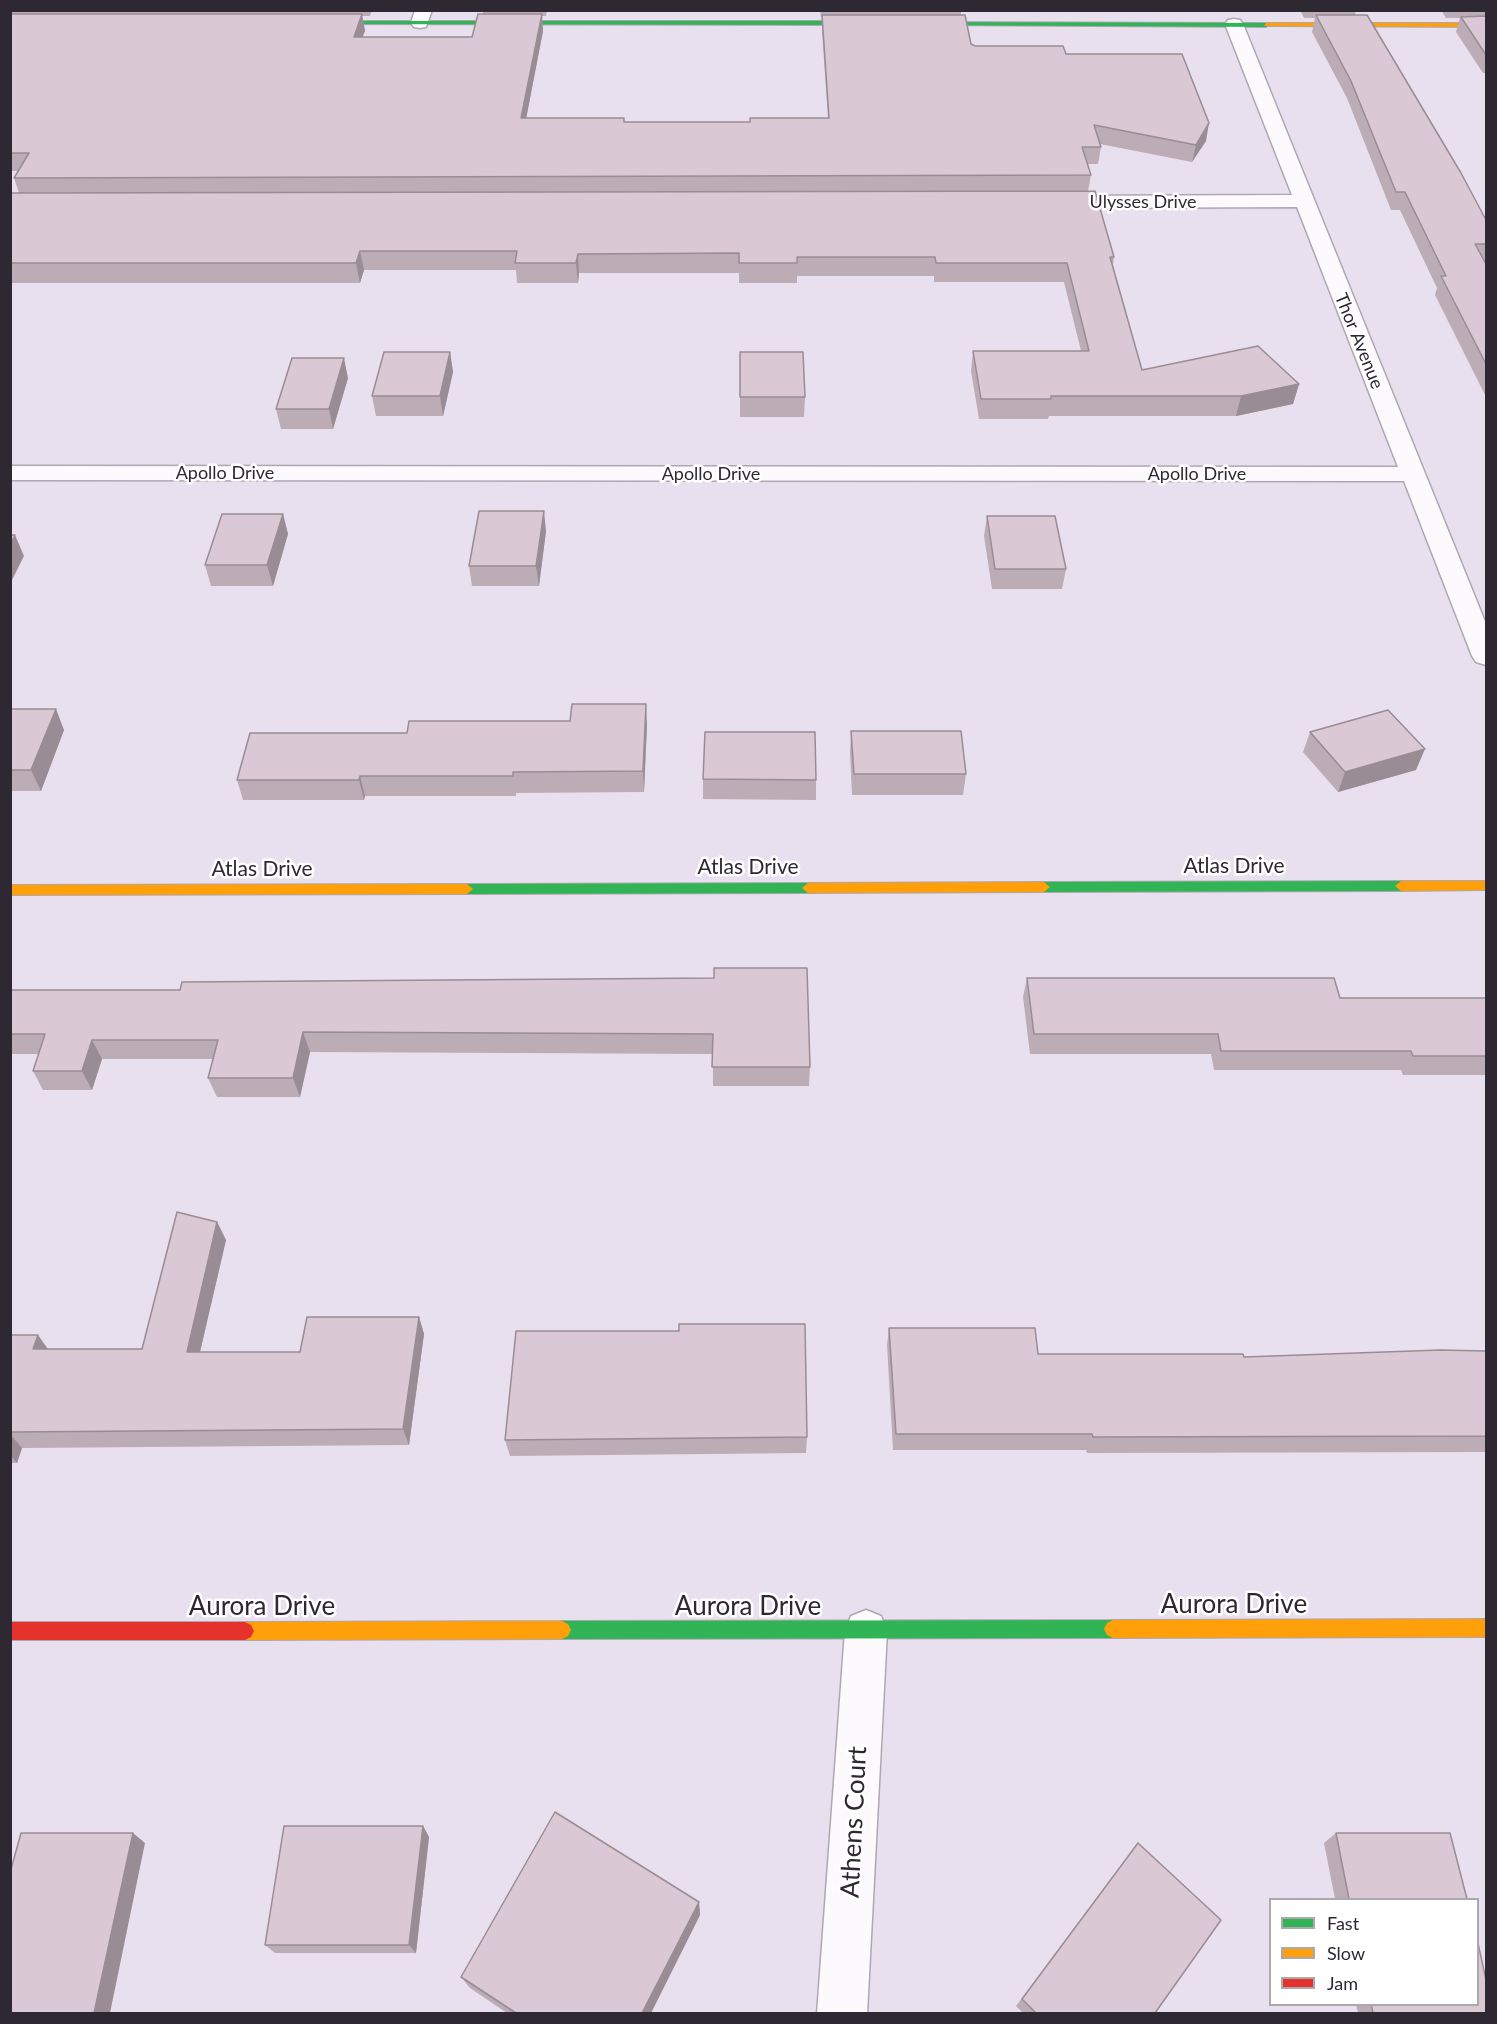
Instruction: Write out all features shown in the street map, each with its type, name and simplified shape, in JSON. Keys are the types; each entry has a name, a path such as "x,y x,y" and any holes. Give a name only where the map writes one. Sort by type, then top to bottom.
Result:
{"street":[{"path":"303,23 422,17 887,24"},
{"path":"910,24 1486,25"},
{"name":"Thor Avenue","path":"1234,24 1486,656"},
{"name":"Ulysses Drive","path":"1028,202 1304,201"},
{"name":"Apollo Drive","path":"10,473 1412,474"},
{"name":"Atlas Drive","path":"10,890 1486,886"},
{"name":"Aurora Drive","path":"10,1631 1486,1628"},
{"name":"Athens Court","path":"843,2013 866,1630"}],"building":[{"path":"10,14 362,14 354,37 472,37 478,14 542,14 521,118 624,118 624,122 750,122 750,118 829,118 822,15 965,15 971,44 975,46 1063,46 1066,54 1182,54 1209,123 1196,145 1094,125 1101,147 1082,147 1091,175 14,178 29,153 10,153"},
{"path":"1316,15 1367,15 1461,173 1486,220 1486,244 1475,244 1486,264 1486,364 1441,276 1446,276 1405,192 1396,192 1351,81"},
{"path":"1486,16 1486,55 1461,17"},
{"path":"1095,191 1114,257 1110,257 1142,370 1258,346 1299,384 1241,396 1051,396 1051,399 981,399 973,351 1089,351 1067,263 936,263 935,257 797,257 797,263 739,263 739,253 578,254 576,263 515,263 517,251 360,251 356,263 10,263 10,193"},
{"path":"384,352 450,352 440,396 372,396"},
{"path":"740,352 803,352 805,397 740,397"},
{"path":"292,358 344,358 329,409 276,409"},
{"path":"479,511 544,511 536,566 469,566"},
{"path":"222,514 283,514 267,565 205,565"},
{"path":"987,516 1055,516 1066,569 995,569"},
{"path":"10,535 15,535 10,546"},
{"path":"572,704 646,704 643,771 513,772 513,776 360,776 359,780 237,780 250,733 407,733 409,721 570,721"},
{"path":"10,709 56,709 31,770 10,770"},
{"path":"1388,710 1425,749 1345,772 1310,732"},
{"path":"851,731 961,731 966,774 854,774"},
{"path":"705,732 815,732 816,780 703,779"},
{"path":"714,968 807,968 810,1067 712,1067 713,1034 303,1032 293,1078 208,1078 218,1040 92,1040 82,1071 33,1071 45,1034 10,1034 10,990 180,990 182,982 714,978"},
{"path":"1027,978 1334,978 1340,998 1486,998 1486,1056 1413,1056 1411,1051 1221,1051 1218,1034 1034,1034"},
{"path":"177,1212 217,1222 187,1352 300,1352 307,1317 419,1317 403,1429 10,1432 10,1335 38,1335 33,1349 142,1349"},
{"path":"679,1324 805,1324 807,1437 505,1440 516,1331 679,1331"},
{"path":"889,1328 1035,1328 1038,1354 1243,1354 1244,1357 1440,1350 1486,1351 1486,1436 1093,1437 1092,1434 896,1434"},
{"path":"555,1812 699,1902 642,2013 516,2013 461,1977"},
{"path":"284,1826 423,1826 409,1945 265,1945"},
{"path":"21,1833 133,1833 94,2013 10,2013 10,1873"},
{"path":"1336,1833 1450,1833 1467,1898 1349,1898"},
{"path":"1138,1843 1221,1920 1155,2013 1036,2013 1022,1999"},
{"path":"1479,1948 1486,1980 1486,2013 1373,2013 1371,2006 1479,2006"}],"traffic: fast":[{"path":"318,23 867,23"},
{"path":"921,24 1266,25"},
{"path":"1044,887 1401,886"},
{"path":"467,889 808,888"},
{"path":"562,1630 1113,1629"}],"traffic: slow":[{"path":"1266,25 1486,25"},
{"path":"1401,886 1486,886"},
{"path":"808,888 1044,887"},
{"path":"10,890 467,889"},
{"path":"1113,1629 1486,1628"},
{"path":"245,1631 562,1630"}],"traffic: jam":[{"path":"10,1631 245,1631"}]}
